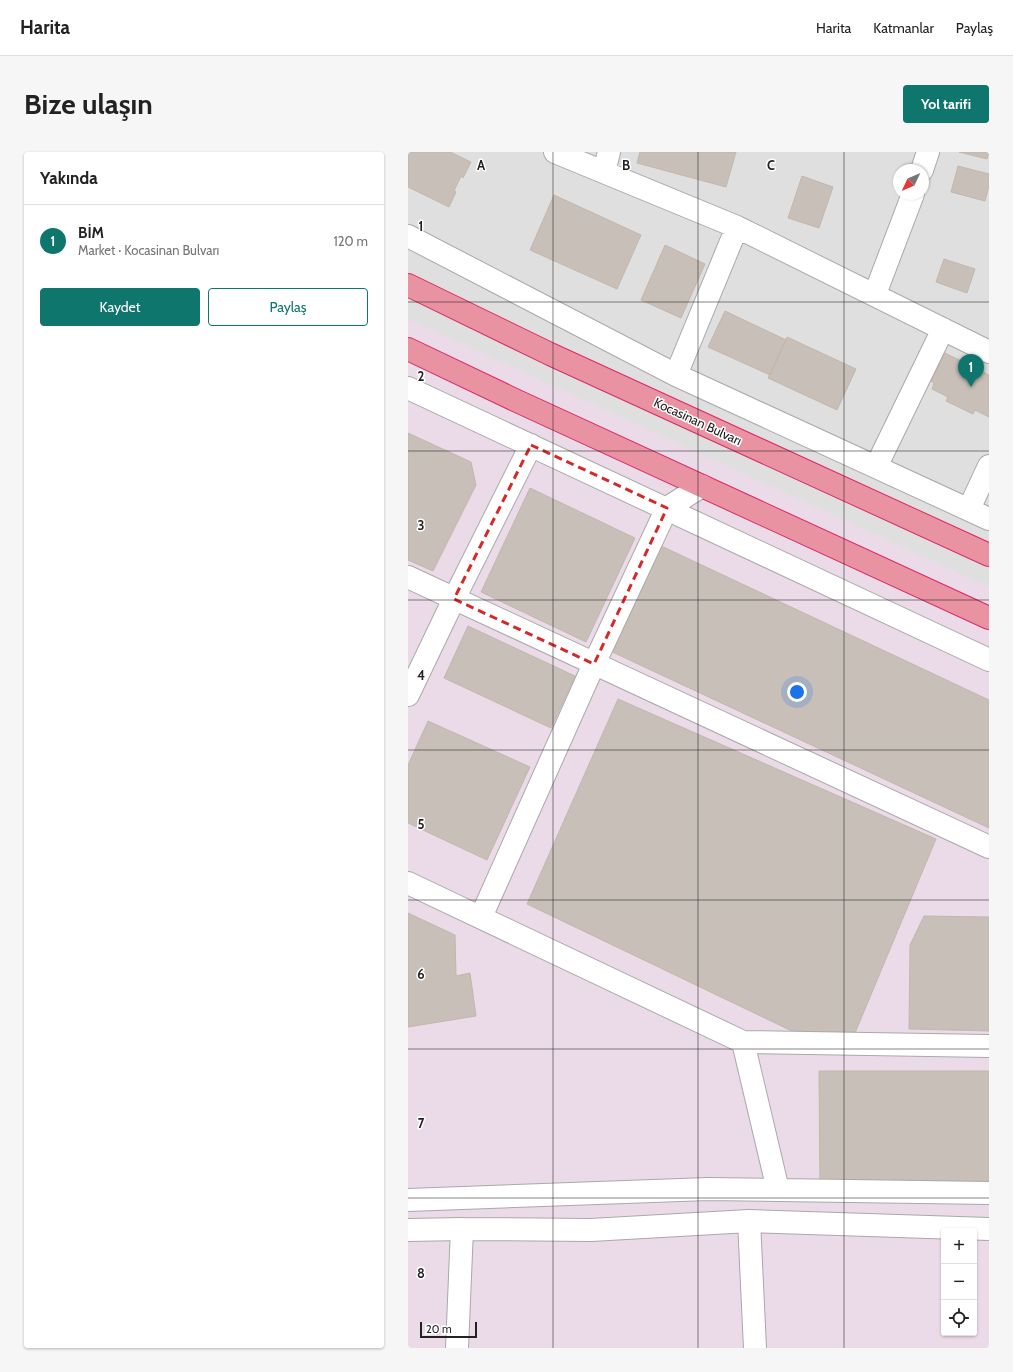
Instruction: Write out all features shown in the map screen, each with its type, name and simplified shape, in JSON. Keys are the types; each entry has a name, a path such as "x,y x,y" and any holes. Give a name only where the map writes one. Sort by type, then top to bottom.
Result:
{"highway":[{"name":"Kocasinan Bulvarı","path":"408,284 550,354 989,555"},
{"path":"408,349 517,401 989,618"}],"street":[{"path":"555,152 607,162 989,352"},
{"path":"924,164 928,152"},
{"path":"875,294 910,200"},
{"path":"676,375 737,227"},
{"path":"408,236 676,375 989,518"},
{"path":"876,467 943,329"},
{"path":"408,388 989,660"},
{"path":"408,695 531,445"},
{"path":"969,509 989,466"},
{"path":"481,917 594,664 667,508 702,486"},
{"path":"408,577 989,847"},
{"path":"408,883 743,1042 989,1046"},
{"path":"743,1042 778,1190"},
{"path":"408,1200 630,1191 708,1190 989,1193"},
{"path":"749,1221 755,1348"},
{"path":"408,1230 591,1230 749,1221 989,1229"},
{"path":"453,1348 462,1229"}],"highlighted area":[{"path":"531,445 667,508 594,664 454,599"}],"shaded area":[{"path":"408,152 989,152 989,591 408,326"},
{"path":"408,319 989,587 989,1348 408,1348"}],"building":[{"path":"408,152 450,152 471,162 463,178 461,176 449,207 408,187"},
{"path":"640,152 736,152 726,187 637,163"},
{"path":"959,152 989,152 987,159"},
{"path":"958,166 989,174 989,186 985,201 951,192"},
{"path":"802,176 833,187 819,228 788,218"},
{"path":"554,195 641,235 617,289 530,250"},
{"path":"665,245 705,264 681,318 641,300"},
{"path":"944,259 975,269 967,293 936,282"},
{"path":"725,311 786,340 770,375 708,347"},
{"path":"787,337 856,369 837,410 768,378"},
{"path":"945,353 989,375 989,417 975,410 973,414 946,401 948,397 932,389 934,383 931,381"},
{"path":"408,433 471,462 476,485 433,571 408,560"},
{"path":"530,488 635,538 586,642 481,592"},
{"path":"657,544 989,700 989,828 608,650"},
{"path":"468,626 575,676 551,728 444,678"},
{"path":"618,699 936,839 855,1033 796,1033 527,904"},
{"path":"428,721 530,767 487,860 408,823 408,765"},
{"path":"408,913 455,935 456,976 470,973 476,1016 408,1027"},
{"path":"924,916 989,917 989,1031 909,1029 910,945"},
{"path":"819,1071 989,1071 989,1184 820,1185"}],"place":[{"name":"BİM","path":"971,387"}]}
